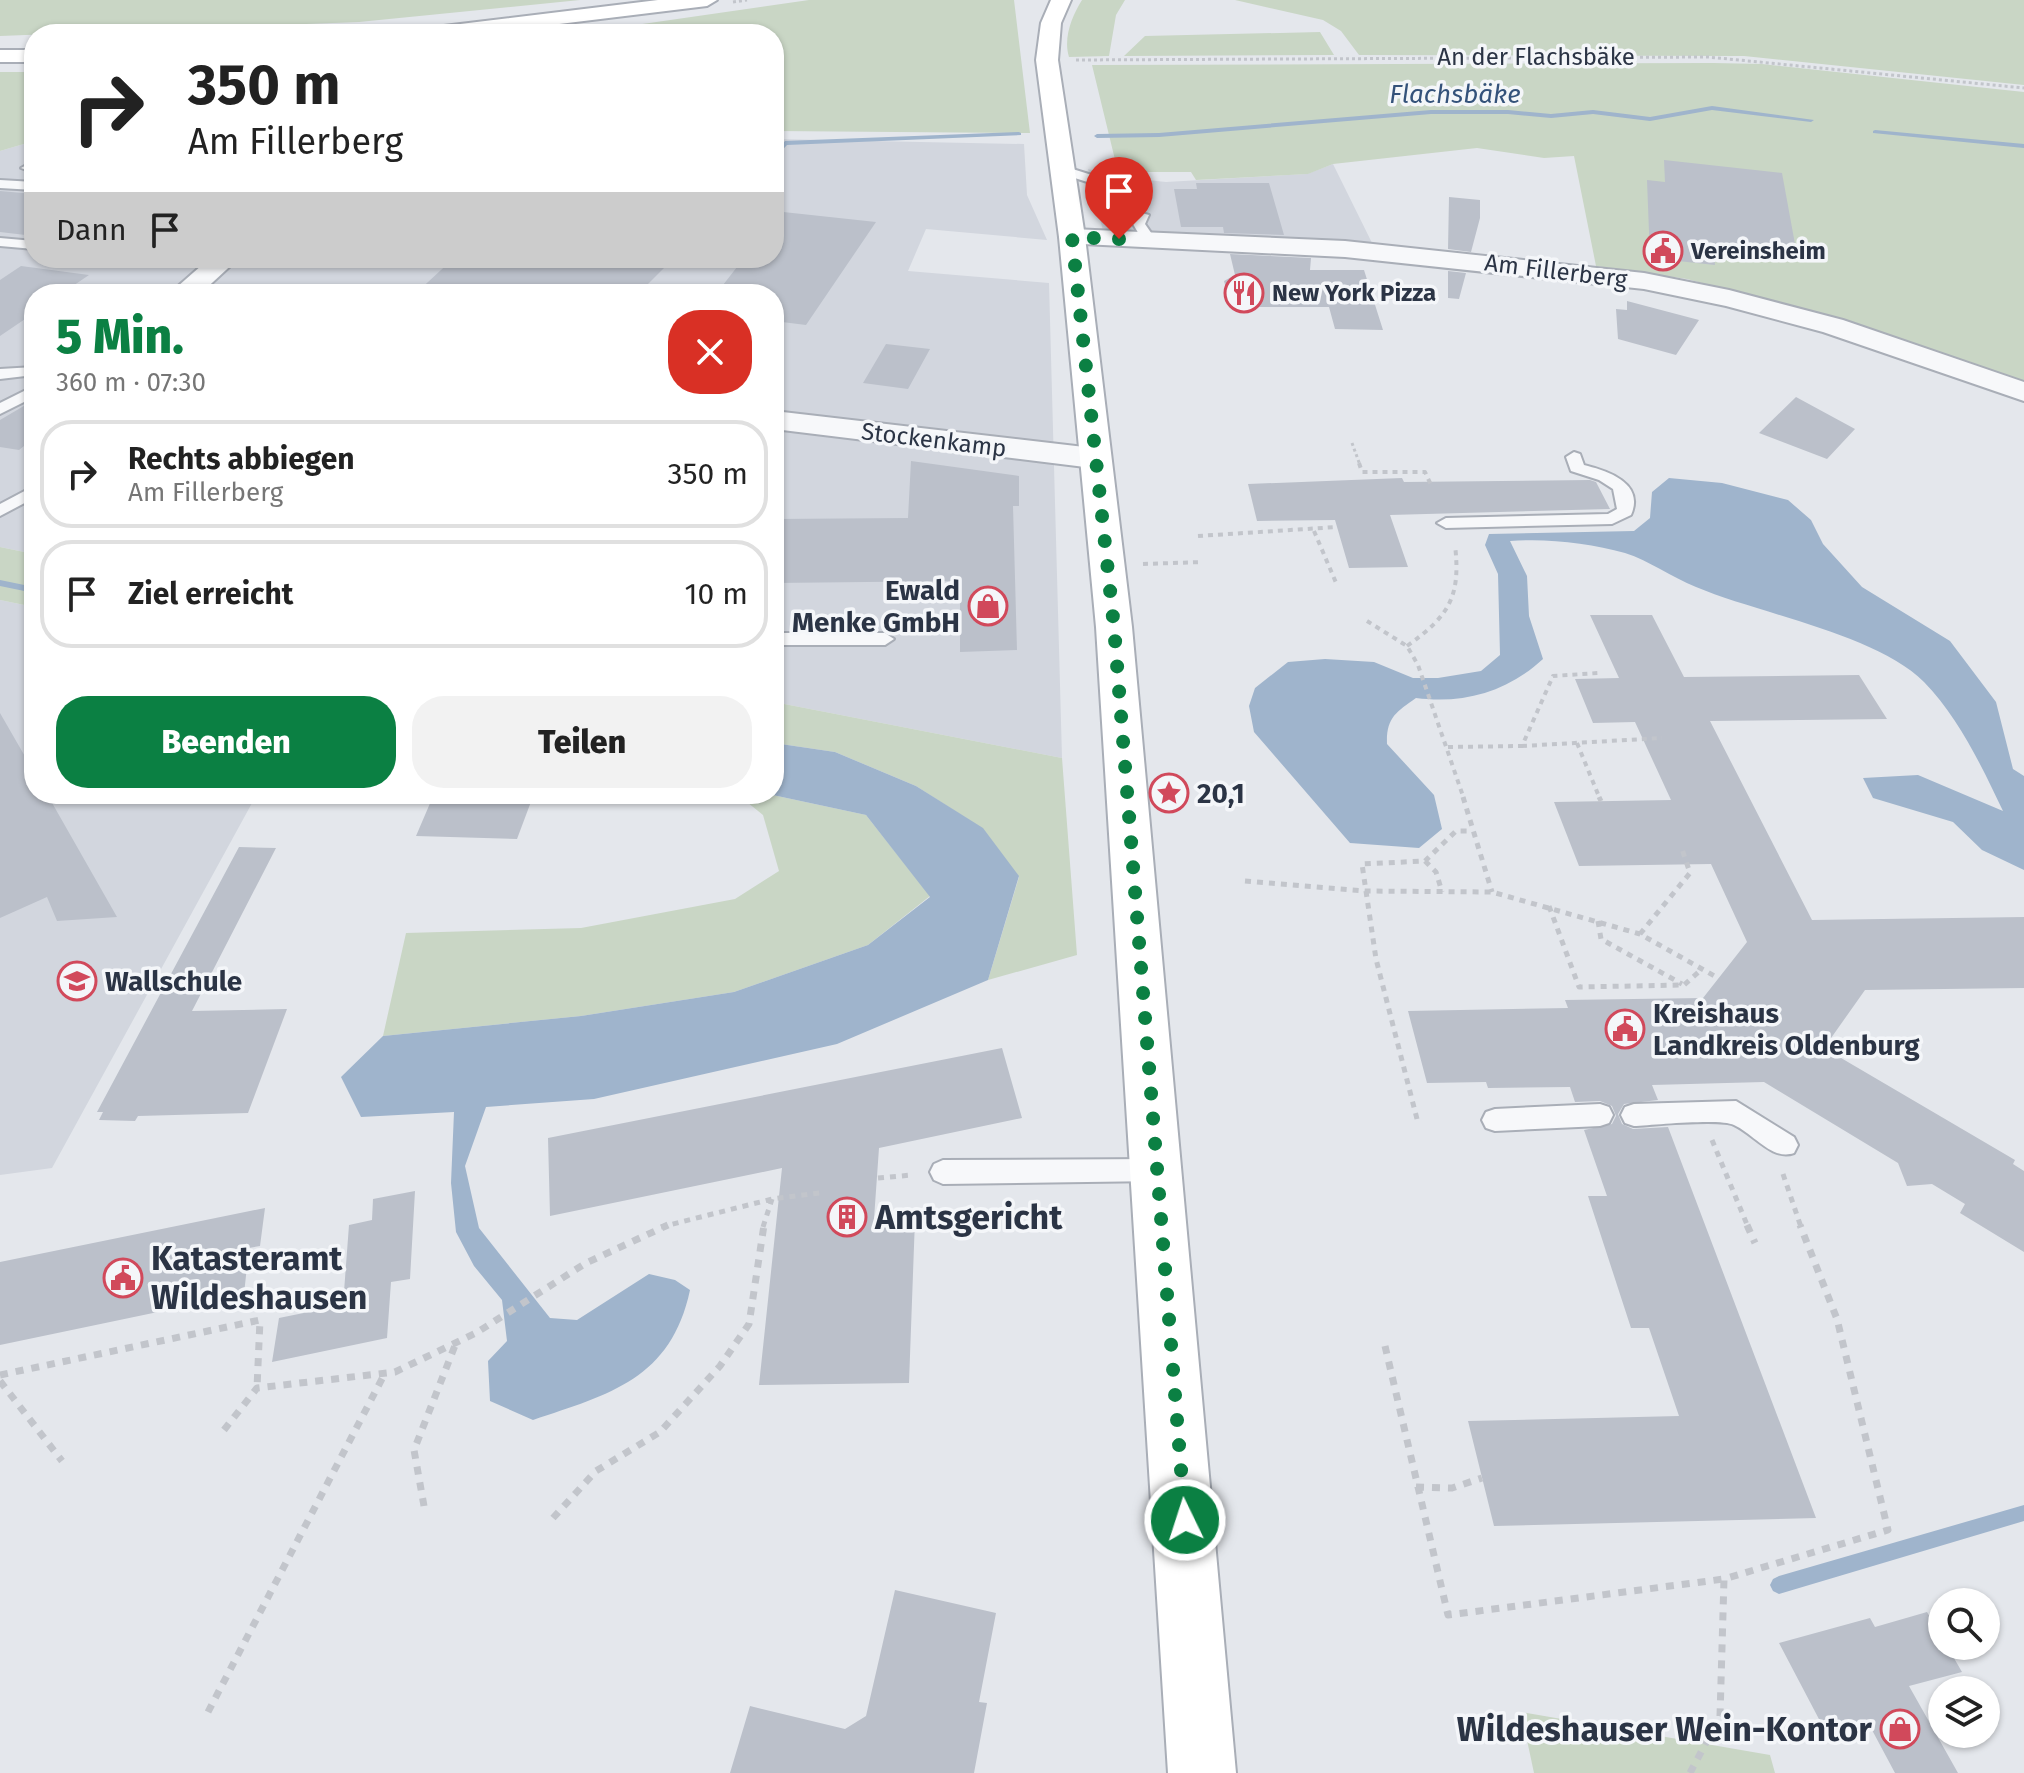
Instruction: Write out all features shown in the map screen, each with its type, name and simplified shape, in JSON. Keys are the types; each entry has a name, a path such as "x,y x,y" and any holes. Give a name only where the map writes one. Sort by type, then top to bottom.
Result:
{"main road":[{"path":"509,24 707,0"},
{"path":"1061,0 1051,23 1047,60 1072,237 1093,458 1114,627 1124,784 1137,894 1202,1773"},
{"path":"0,56 24,56"}],"street":[{"name":"Am Fillerberg","path":"1072,237 1146,228 1644,281 1729,298 1833,326 2024,392"},
{"path":"195,284 214,268"},
{"name":"Stockenkamp","path":"784,421 1093,458"}],"lane":[{"path":"1063,170 1126,190 1141,200"},
{"path":"0,184 24,185"},
{"path":"0,242 24,244"},
{"path":"0,374 24,372"},
{"path":"0,409 24,396"},
{"path":"1446,523 1612,519 1625,511 1628,500 1624,489 1601,474 1577,468 1574,457"},
{"path":"0,511 24,497"},
{"path":"784,639 885,639"},
{"path":"1634,1115 1736,1112 1785,1145"},
{"path":"1495,1120 1600,1115"},
{"path":"943,1172 1158,1170"}],"path":[{"name":"An der Flachsbäke","path":"1047,60 1708,57 1797,63 2024,88"},
{"path":"1352,443 1362,472 1425,472 1432,487"},
{"path":"1407,646 1438,625 1453,606 1456,548 1446,523"},
{"path":"1198,536 1314,531 1337,527"},
{"path":"1314,531 1337,585"},
{"path":"1106,565 1202,562"},
{"path":"1367,621 1407,646 1418,665 1448,747 1492,892"},
{"path":"1522,746 1553,676 1598,673"},
{"path":"1448,747 1662,738"},
{"path":"1577,743 1601,801"},
{"path":"1417,1119 1380,975 1362,864 1425,861 1456,831 1472,831"},
{"path":"1640,934 1690,873 1682,849"},
{"path":"1425,861 1436,872 1442,892"},
{"path":"1245,881 1365,891 1492,892 1548,905 1640,934 1718,978"},
{"path":"1548,905 1579,987 1684,985 1702,969"},
{"path":"1598,921 1601,939 1684,985"},
{"path":"1701,1113 1755,1243"},
{"path":"1385,1346 1448,1615 1724,1579 1888,1530 1837,1319 1783,1181 1785,1145"},
{"path":"257,1388 395,1372 476,1333 586,1263 662,1226 772,1199 820,1193"},
{"path":"553,1518 596,1471 660,1432 720,1366 749,1324 759,1239 772,1199"},
{"path":"62,1461 0,1378 260,1320 257,1388 224,1430"},
{"path":"424,1506 414,1450 456,1342"},
{"path":"208,1712 385,1374"},
{"path":"1416,1487 1452,1488 1482,1478"},
{"path":"1690,1773 1720,1716 1724,1579"}],"shaded area":[{"path":"784,139 1024,144 1027,195 1047,240 926,229 908,271 1049,283 1062,758 784,704 784,284 24,284 24,552 0,547 0,151 24,144 24,268 784,268"},
{"path":"1333,164 1374,247 1103,231 1088,169 1119,177 1166,182 1307,174"},
{"name":"Wallschule","path":"0,600 24,605 24,804 252,804 52,1168 0,1175"}],"green space":[{"path":"0,0 580,0 359,22 24,24 24,35 0,36"},
{"path":"809,0 1014,0 1030,133 784,131 784,24 642,24"},
{"path":"1082,0 1125,0 1116,15 1109,56 1069,57 1067,42 1070,27"},
{"path":"1235,0 2024,0 2024,85 1744,56 1359,55 1341,31 1323,20"},
{"path":"1320,32 1334,55 1124,56 1145,36"},
{"path":"1762,64 2024,92 2024,382 1843,321 1687,279 1596,266 1574,156 1544,158 1477,148 1333,164 1308,174 1196,180 1191,172 1118,172 1092,65"},
{"path":"0,72 24,72 24,144 0,151"},
{"path":"0,547 24,552 24,605 0,600"},
{"path":"784,704 1062,758 1077,955 988,980 1019,877 983,829 916,786 835,752 784,744"},
{"path":"784,797 866,815 930,896 868,945 734,992 581,1016 383,1036 406,933 581,928 735,899 779,871 763,815 749,804 784,804"},
{"path":"1521,1712 1770,1755 1775,1773 1534,1773"}],"water":[{"path":"1669,478 1722,483 1788,500 1811,520 1823,544 1862,587 1950,641 1996,702 2013,769 2024,776 2024,870 1982,850 1953,822 1873,798 1863,778 1918,775 2003,811 1959,727 1937,696 1903,665 1848,638 1722,597 1634,556 1597,546 1553,541 1510,541 1527,576 1529,616 1543,659 1515,680 1484,693 1451,699 1416,698 1390,722 1387,744 1434,795 1442,829 1419,848 1350,843 1254,732 1249,706 1255,688 1288,662 1325,659 1374,662 1413,678 1438,678 1481,671 1500,655 1498,574 1485,545 1489,534 1634,531 1650,518 1652,492"},
{"path":"784,744 835,752 916,786 983,828 1019,876 988,980 837,1044 594,1099 486,1107 465,1166 479,1228 550,1318 577,1320 649,1274 675,1280 690,1290 681,1320 668,1344 633,1379 612,1391 533,1420 490,1401 488,1361 507,1341 502,1300 474,1266 456,1232 451,1183 454,1112 361,1117 341,1077 383,1036 581,1016 734,992 868,945 930,897 866,815 784,797"}],"building":[{"path":"1664,160 1782,173 1797,255 1713,245 1715,265 1650,258 1647,180 1665,182"},
{"path":"1196,183 1269,183 1284,235 1224,233 1223,227 1181,227 1174,189 1197,189"},
{"path":"0,191 24,193 24,235 0,232"},
{"path":"1449,197 1480,200 1480,218 1471,252 1448,249"},
{"path":"784,212 876,222 806,325 784,322 784,284 724,284 736,268 784,268"},
{"path":"1230,254 1311,258 1310,270 1364,270 1383,330 1335,329 1329,307 1231,307 1224,281 1235,275"},
{"path":"21,266 89,275 76,284 24,284 24,320 0,336 0,280"},
{"path":"443,268 664,268 648,284 426,284"},
{"path":"1448,271 1466,273 1459,299 1448,298"},
{"path":"1627,301 1699,320 1676,355 1618,339 1616,309 1627,310"},
{"path":"886,344 930,349 908,389 863,383"},
{"path":"1796,397 1855,429 1827,459 1759,433"},
{"path":"24,406 24,446 19,450 0,447 0,420"},
{"name":"Ewald Menke GmbH","path":"911,461 1019,476 1019,506 1013,506 1017,650 960,652 960,581 784,583 784,519 908,518"},
{"path":"1402,478 1404,482 1590,480 1596,482 1610,509 1390,515 1408,567 1349,568 1335,520 1257,521 1248,484"},
{"name":"Kreishaus Landkreis Oldenburg","path":"1590,615 1652,615 1684,677 1859,675 1887,719 1710,721 1812,920 2024,917 2024,988 1865,990 1824,1048 2015,1160 2013,1164 2024,1171 2024,1252 1960,1213 1965,1204 1932,1184 1907,1186 1898,1163 1764,1082 1652,1085 1658,1100 1624,1104 1618,1114 1622,1124 1633,1129 1668,1127 1816,1518 1494,1526 1468,1421 1679,1416 1649,1328 1631,1328 1588,1196 1607,1196 1584,1130 1612,1124 1616,1116 1612,1106 1600,1101 1575,1102 1570,1087 1488,1088 1486,1082 1427,1083 1408,1011 1568,1008 1565,1000 1703,998 1747,942 1711,864 1579,866 1554,802 1671,800 1635,722 1593,723 1575,679 1619,678"},
{"path":"0,713 24,755 24,804 53,804 117,917 57,921 47,897 0,918"},
{"path":"430,804 530,804 517,839 416,836"},
{"path":"239,847 276,848 192,1011 287,1009 248,1113 138,1116 135,1121 99,1120 103,1112 97,1112"},
{"name":"Amtsgericht","path":"1002,1048 1022,1118 879,1148 874,1219 915,1219 909,1383 759,1385 782,1168 550,1216 548,1138"},
{"path":"415,1191 410,1279 391,1282 387,1338 272,1362 279,1318 343,1305 349,1225 372,1220 373,1199"},
{"name":"Katasteramt Wildeshausen","path":"265,1208 260,1246 249,1248 244,1294 0,1345 0,1262"},
{"path":"895,1590 996,1613 979,1702 987,1703 974,1773 730,1773 750,1706 845,1729 866,1716"},
{"path":"1927,1612 1928,1660 1955,1660 1962,1672 1928,1676 1928,1681 1909,1686 1928,1720 1928,1748 1944,1748 1958,1773 1895,1773 1872,1730 1831,1742 1779,1643 1870,1618 1875,1627"}],"waterway":[{"name":"Flachsbäke","path":"1097,136 1159,135 1431,112 1508,112 1551,116 1593,112 1650,119 1712,108 1811,120"},
{"name":"Flachsbäke","path":"1875,132 2024,146"},
{"name":"Flachsbäke","path":"784,144 1019,134"},
{"name":"Flachsbäke","path":"0,583 24,588"},
{"path":"1779,1585 2024,1513"}],"place":[{"name":"Vereinsheim","path":"1663,251"},
{"name":"New York Pizza","path":"1244,293"},
{"name":"Ewald Menke GmbH","path":"988,606"},
{"name":"20,1","path":"1169,793"},
{"name":"Wallschule","path":"77,981"},
{"name":"Kreishaus Landkreis Oldenburg","path":"1625,1029"},
{"name":"Amtsgericht","path":"847,1217"},
{"name":"Katasteramt Wildeshausen","path":"123,1278"},
{"name":"Wildeshauser Wein-Kontor","path":"1900,1729"}],"route":[{"path":"1119,239 1072,237 1093,458 1114,627 1124,784 1137,894 1185,1520"}]}
